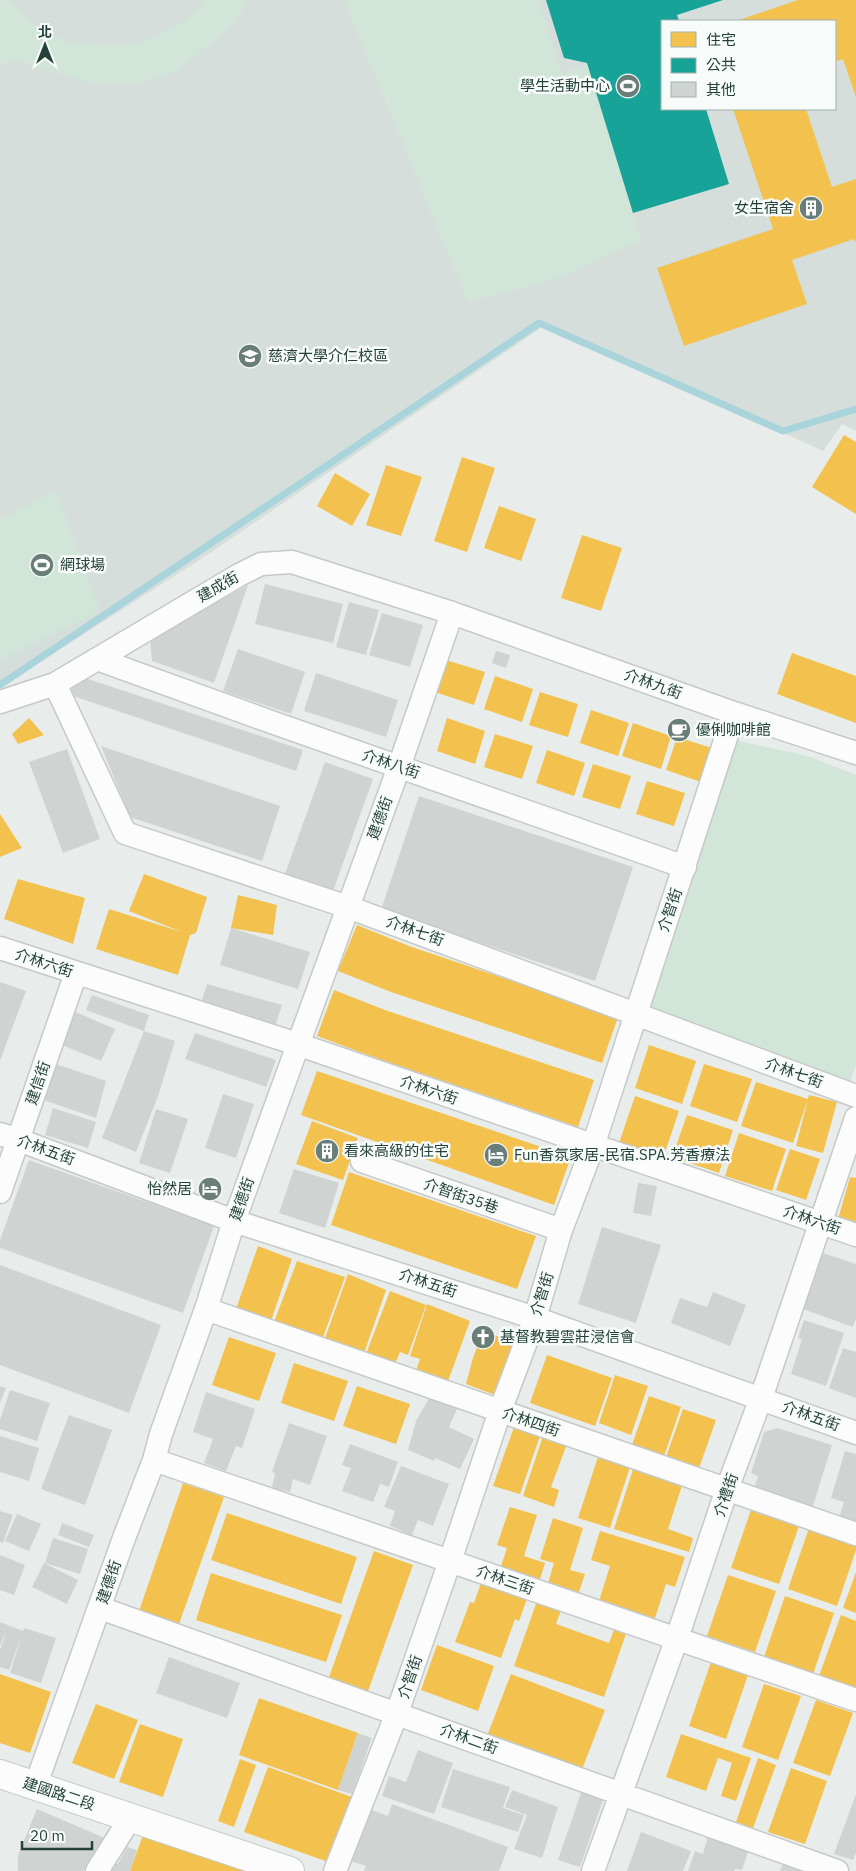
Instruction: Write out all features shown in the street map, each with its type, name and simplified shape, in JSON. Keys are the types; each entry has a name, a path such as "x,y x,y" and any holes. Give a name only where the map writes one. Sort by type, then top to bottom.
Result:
{"street":[{"name":"建成街","path":"0,702 55,684 239,574 261,564 292,562 452,613"},
{"name":"介林九街","path":"452,613 856,753"},
{"name":"建德街","path":"35,1787 154,1460 161,1434 206,1309 234,1221 399,767 452,613"},
{"name":"介林八街","path":"97,659 399,767 685,866"},
{"name":"介林七街","path":"55,684 125,834 348,907 856,1096"},
{"name":"介智街","path":"336,1871 397,1713 500,1411 535,1318 561,1230 593,1146 734,712"},
{"name":"介林六街","path":"0,948 297,1044 856,1235"},
{"name":"建信街","path":"0,1192 10,1137 76,974"},
{"name":"介禮街","path":"593,1871 677,1638 727,1489 761,1398 856,1118"},
{"name":"介林五街","path":"10,1137 234,1221 535,1318 856,1433"},
{"name":"介智街35巷","path":"362,1161 561,1230"},
{"name":"介林四街","path":"206,1309 856,1534"},
{"name":"介林三街","path":"154,1460 856,1700"},
{"name":"介林二街","path":"100,1608 837,1871"},
{"name":"建國路二段","path":"0,1774 290,1871"},
{"path":"97,1871 132,1817"}],"shaded area":[{"name":"慈濟大學介仁校區","path":"0,0 856,0 856,431 842,424 823,451 547,324 198,561 29,669 0,682"}],"green space":[{"path":"0,0 10,0 37,28 65,41 121,46 155,38 186,20 205,0 249,0 235,22 177,70 140,84 87,82 18,60 0,65"},
{"path":"344,0 538,0 562,75 587,63 641,240 555,279 468,302"},
{"name":"網球場","path":"56,491 100,611 0,660 0,520"},
{"path":"734,740 808,756 856,775 856,1066 850,1082 646,1009 687,899"}],"building: 住宅":[{"path":"798,0 856,0 856,97 843,59 836,62 836,20 739,20"},
{"name":"女生宿舍","path":"733,110 806,110 832,187 856,179 856,243 854,239 792,260 807,304 684,346 657,268 773,229"},
{"path":"844,435 856,442 856,514 812,487"},
{"path":"462,457 495,468 467,552 434,541"},
{"path":"386,465 422,477 401,536 366,525"},
{"path":"335,473 370,494 352,526 317,506"},
{"path":"499,506 536,519 521,561 484,548"},
{"path":"582,535 622,548 601,611 561,598"},
{"path":"792,653 856,676 856,723 777,694"},
{"path":"446,660 485,672 474,705 435,692"},
{"path":"495,676 533,689 522,722 484,709"},
{"path":"540,692 578,704 568,737 529,725"},
{"path":"591,710 629,723 618,756 580,743"},
{"path":"29,718 44,735 18,744 12,734"},
{"path":"447,718 485,731 475,764 437,751"},
{"path":"633,723 671,736 661,769 622,756"},
{"path":"495,734 533,746 522,779 484,767"},
{"path":"677,737 715,749 704,783 666,770"},
{"path":"547,750 585,763 574,796 536,783"},
{"path":"593,764 631,776 620,809 582,797"},
{"path":"647,781 685,793 674,826 636,814"},
{"path":"0,814 22,848 0,857"},
{"path":"144,874 207,897 196,933 190,935 178,975 96,949 109,909 182,932 129,911"},
{"path":"18,879 85,898 73,944 4,919"},
{"path":"238,895 277,905 273,935 231,928"},
{"path":"357,925 409,946 618,1017 602,1063 391,992 338,971"},
{"path":"334,990 385,1010 594,1080 578,1127 317,1036"},
{"path":"649,1045 696,1061 682,1104 635,1088"},
{"path":"704,1064 752,1079 737,1122 690,1106"},
{"path":"317,1071 571,1157 554,1205 301,1115"},
{"path":"756,1082 808,1099 793,1143 741,1126"},
{"path":"809,1095 837,1102 823,1153 796,1146"},
{"path":"635,1096 679,1111 663,1158 619,1143"},
{"path":"687,1115 733,1130 719,1173 672,1157"},
{"name":"看來高級的住宅","path":"312,1121 358,1138 343,1180 296,1164"},
{"path":"739,1133 786,1149 772,1191 725,1176"},
{"path":"790,1149 820,1159 806,1200 776,1190"},
{"path":"349,1172 536,1236 517,1289 331,1225"},
{"path":"850,1177 856,1178 856,1228 837,1223"},
{"path":"258,1246 292,1259 270,1324 236,1309"},
{"path":"297,1261 345,1277 322,1340 274,1322"},
{"path":"348,1274 386,1290 363,1356 324,1341"},
{"path":"390,1291 426,1305 408,1355 400,1352 395,1364 366,1354"},
{"path":"427,1304 470,1321 448,1381 416,1371 420,1359 410,1356"},
{"path":"483,1331 514,1342 495,1395 466,1384"},
{"path":"229,1337 276,1353 259,1401 212,1385"},
{"path":"547,1355 612,1378 595,1426 530,1403"},
{"path":"294,1363 348,1381 334,1421 281,1403"},
{"path":"615,1375 648,1386 631,1435 599,1423"},
{"path":"357,1386 410,1404 396,1444 343,1426"},
{"path":"649,1396 681,1407 664,1456 632,1445"},
{"path":"683,1409 716,1420 699,1468 666,1457"},
{"path":"514,1427 540,1436 520,1494 493,1486"},
{"path":"543,1436 567,1444 551,1487 559,1490 554,1507 523,1496"},
{"path":"599,1454 631,1464 610,1528 578,1518"},
{"path":"635,1463 684,1479 668,1529 693,1538 689,1552 614,1529"},
{"path":"183,1483 224,1497 178,1627 138,1614"},
{"path":"510,1507 537,1515 524,1556 545,1563 539,1582 500,1569 507,1548 497,1545"},
{"path":"752,1507 800,1523 779,1584 731,1568"},
{"path":"227,1513 357,1557 341,1604 211,1560"},
{"path":"553,1518 583,1528 570,1570 585,1574 579,1592 548,1583 554,1563 540,1559"},
{"path":"809,1528 856,1544 856,1550 837,1606 788,1589"},
{"path":"600,1531 685,1557 675,1587 666,1584 655,1618 599,1601 610,1566 591,1560"},
{"path":"374,1551 413,1565 367,1694 328,1680"},
{"path":"856,1572 856,1613 843,1608"},
{"path":"211,1573 342,1615 326,1662 196,1620"},
{"path":"728,1575 776,1591 755,1652 707,1636"},
{"path":"482,1580 528,1596 519,1621 515,1619 501,1658 455,1642 470,1602 474,1603"},
{"path":"785,1596 834,1613 813,1674 764,1657"},
{"path":"537,1601 561,1610 556,1624 609,1643 615,1627 627,1631 604,1697 514,1666"},
{"path":"841,1615 856,1621 856,1689 819,1676"},
{"path":"437,1645 494,1666 478,1711 421,1690"},
{"path":"711,1662 748,1675 726,1739 689,1726"},
{"path":"0,1674 51,1692 30,1753 0,1743"},
{"path":"511,1674 605,1710 581,1772 487,1736"},
{"path":"764,1684 801,1696 778,1760 742,1747"},
{"path":"259,1698 358,1733 338,1790 239,1755"},
{"path":"816,1700 853,1713 830,1776 793,1763"},
{"path":"96,1704 138,1720 114,1779 72,1763"},
{"path":"140,1724 183,1739 163,1797 119,1782"},
{"path":"681,1734 751,1758 736,1801 721,1796 732,1763 718,1758 706,1791 666,1777"},
{"path":"758,1758 776,1765 753,1828 736,1822"},
{"path":"240,1759 256,1765 234,1827 218,1821"},
{"path":"268,1767 352,1797 328,1862 244,1832"},
{"path":"791,1768 827,1781 805,1844 768,1832"},
{"path":"143,1835 245,1871 130,1871"}],"building: 公共":[{"name":"學生活動中心","path":"546,0 723,0 677,15 679,20 661,20 661,110 706,110 729,184 633,213 587,63 564,58"}],"building: 其他":[{"path":"265,584 343,604 333,643 255,624"},
{"path":"248,585 214,683 152,661 150,638"},
{"path":"349,602 379,610 366,655 336,647"},
{"path":"382,613 423,625 410,667 369,655"},
{"path":"238,649 305,672 291,714 223,691"},
{"path":"496,651 510,655 506,668 492,663"},
{"path":"316,673 398,700 386,737 304,711"},
{"path":"76,675 303,750 296,771 70,695"},
{"path":"101,746 280,806 262,861 130,817"},
{"path":"67,749 100,839 63,853 29,762"},
{"path":"325,762 373,779 333,891 285,874"},
{"path":"419,796 633,867 595,981 381,910"},
{"path":"231,928 310,952 298,989 220,965"},
{"path":"0,982 26,991 0,1061"},
{"path":"207,984 282,1005 275,1027 200,1006"},
{"path":"92,995 149,1015 144,1031 86,1010"},
{"path":"71,1010 115,1029 101,1061 57,1043"},
{"path":"144,1031 175,1041 158,1096 136,1152 102,1138"},
{"path":"195,1033 276,1060 266,1087 185,1059"},
{"path":"47,1061 106,1081 96,1118 35,1097"},
{"path":"223,1094 254,1104 236,1158 205,1148"},
{"path":"53,1108 96,1122 88,1148 45,1135"},
{"path":"156,1109 188,1119 170,1173 139,1163"},
{"path":"29,1160 214,1226 183,1313 0,1248 0,1240"},
{"path":"294,1169 339,1183 325,1228 279,1213"},
{"path":"638,1183 657,1186 651,1216 633,1213"},
{"path":"602,1227 661,1245 636,1323 578,1304"},
{"path":"823,1253 856,1264 856,1318 853,1327 803,1309"},
{"path":"0,1265 161,1325 129,1413 0,1365"},
{"path":"713,1292 746,1305 730,1346 671,1323 680,1298 707,1307"},
{"path":"804,1320 844,1333 826,1386 791,1374 802,1339 798,1338"},
{"path":"843,1348 856,1352 856,1398 829,1388"},
{"path":"0,1386 6,1388 0,1403"},
{"path":"10,1390 50,1403 37,1441 0,1429 0,1420"},
{"path":"206,1392 255,1409 242,1448 236,1446 226,1471 204,1463 213,1439 193,1432"},
{"path":"431,1395 458,1407 449,1427 474,1439 460,1469 435,1458 434,1461 408,1450 416,1421"},
{"path":"69,1415 112,1430 85,1505 41,1489"},
{"path":"289,1423 327,1436 310,1485 293,1479 290,1492 272,1488 275,1473 272,1472"},
{"path":"777,1428 832,1445 812,1509 755,1486 758,1476 751,1473 764,1432"},
{"path":"0,1436 39,1448 29,1481 0,1472"},
{"path":"350,1444 398,1462 389,1487 380,1484 373,1502 342,1491 351,1468 342,1465"},
{"path":"845,1451 856,1454 856,1523 839,1518 844,1502 831,1498"},
{"path":"401,1466 449,1484 433,1526 418,1520 412,1535 390,1526 395,1511 384,1507"},
{"path":"0,1511 13,1515 3,1543 0,1542"},
{"path":"17,1514 41,1524 29,1551 5,1541"},
{"path":"62,1523 94,1535 89,1547 58,1535"},
{"path":"53,1538 88,1549 80,1574 45,1563"},
{"path":"0,1555 25,1565 14,1595 0,1590"},
{"path":"44,1563 78,1580 67,1604 32,1587"},
{"path":"0,1622 23,1631 24,1628 56,1638 41,1683 10,1673 22,1634 9,1670 0,1667 0,1650 7,1630 0,1646"},
{"path":"169,1657 240,1683 227,1718 156,1693"},
{"path":"358,1733 372,1738 352,1794 338,1790"},
{"path":"418,1750 453,1763 434,1814 382,1796 389,1776 406,1782"},
{"path":"453,1769 510,1787 503,1808 524,1815 518,1832 441,1807"},
{"path":"512,1790 558,1807 542,1858 514,1849 527,1815 505,1807"},
{"path":"582,1790 604,1797 580,1867 558,1860"},
{"path":"856,1794 856,1853 853,1860 834,1854"},
{"path":"392,1804 508,1847 499,1871 364,1871 366,1866 348,1860 367,1808 388,1816"},
{"path":"37,1809 107,1839 83,1871 18,1871 18,1855"},
{"path":"641,1832 691,1851 683,1871 627,1871"},
{"path":"709,1832 750,1846 742,1870 688,1871 695,1851 703,1854"},
{"path":"127,1847 137,1850 130,1871 105,1871 109,1861 118,1864"},
{"path":"784,1861 809,1871 780,1871"}],"waterway":[{"path":"0,685 539,323 783,431 856,409"}],"place":[{"name":"學生活動中心","path":"628,86"},
{"name":"女生宿舍","path":"811,208"},
{"name":"慈濟大學介仁校區","path":"250,356"},
{"name":"網球場","path":"42,565"},
{"name":"優俐咖啡館","path":"679,730"},
{"name":"看來高級的住宅","path":"327,1151"},
{"name":"Fun香氛家居-民宿.SPA.芳香療法","path":"496,1155"},
{"name":"怡然居","path":"210,1189"},
{"name":"基督教碧雲莊浸信會","path":"483,1337"}]}
